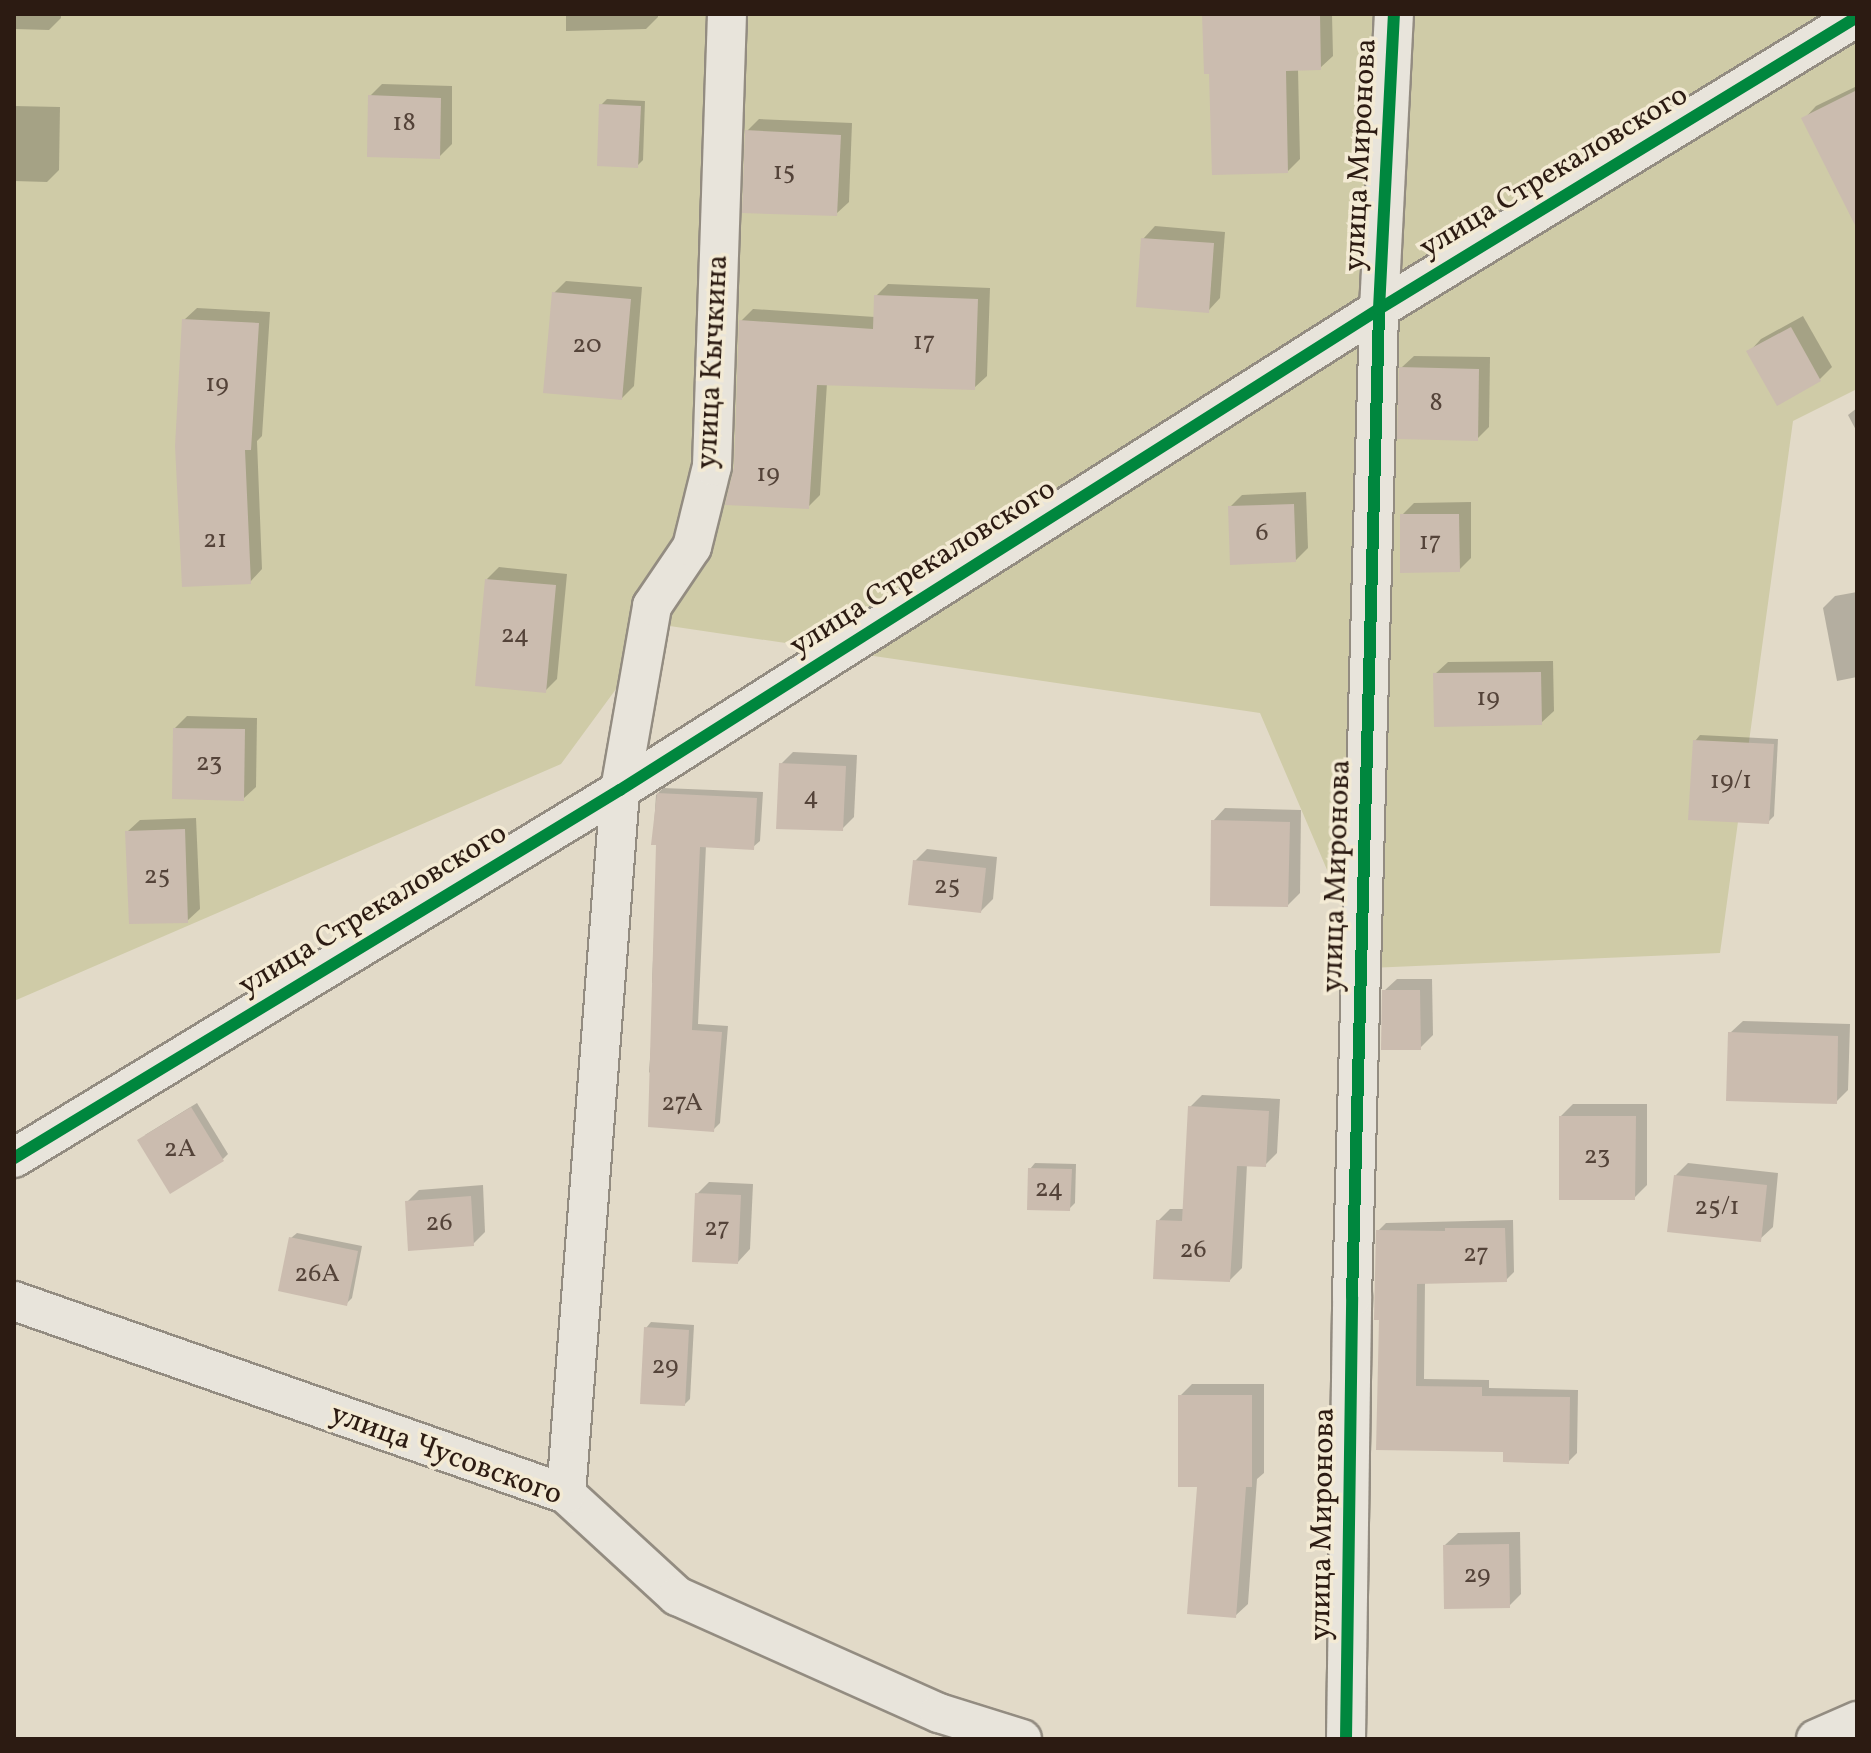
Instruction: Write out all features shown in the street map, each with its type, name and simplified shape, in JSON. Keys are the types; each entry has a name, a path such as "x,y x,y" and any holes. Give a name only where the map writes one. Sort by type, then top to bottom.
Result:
{"street":[{"name":"улица Кычкина","path":"566,1494 620,790 652,606 692,547 712,466 727,14"},
{"name":"улица Миронова","path":"1346,1739 1352,1297 1379,309 1394,14"},
{"name":"улица Стрекаловского","path":"14,1158 620,790 1379,309 1857,17"},
{"name":"улица Чусовского","path":"14,1301 566,1494 677,1596 939,1713 1022,1739"},
{"path":"1816,1739 1857,1721"}],"shaded area":[{"path":"14,14 1857,14 1857,389 1793,421 1720,953 1369,968 1260,713 663,625 561,764 14,1001"}],"building":[{"path":"1202,14 1320,14 1321,70 1286,71 1288,173 1212,175 1209,74 1204,74"},
{"path":"1857,90 1857,229 1801,118"},
{"path":"368,95 441,98 440,159 367,157"},
{"path":"599,104 641,106 638,168 597,166"},
{"path":"745,130 841,135 837,216 742,213"},
{"path":"1141,238 1214,243 1209,313 1136,307"},
{"path":"552,292 631,299 622,400 543,393"},
{"path":"874,295 978,299 975,390 817,385 809,509 725,505 734,467 739,320 873,329"},
{"path":"182,319 259,323 251,450 245,450 251,584 182,587 175,446"},
{"path":"1791,327 1821,381 1777,406 1746,351"},
{"path":"1399,367 1479,369 1478,441 1397,439"},
{"path":"1294,504 1296,562 1230,565 1228,506"},
{"path":"1400,514 1459,514 1460,572 1400,573"},
{"path":"485,579 556,585 546,693 475,686"},
{"path":"1541,672 1542,725 1434,727 1433,673"},
{"path":"173,728 245,729 244,801 172,799"},
{"path":"1693,740 1774,744 1769,824 1688,820"},
{"path":"779,763 846,766 843,831 776,829"},
{"path":"657,793 757,798 754,850 700,847 692,1030 722,1032 714,1132 648,1127 656,845 651,845"},
{"path":"1211,820 1290,822 1288,907 1210,906"},
{"path":"185,829 188,923 129,924 125,831"},
{"path":"913,860 986,868 981,913 908,905"},
{"path":"1382,990 1420,990 1421,1050 1381,1050"},
{"path":"1728,1032 1838,1036 1837,1104 1726,1101"},
{"path":"1188,1106 1269,1111 1266,1167 1237,1166 1230,1282 1153,1279 1156,1220 1182,1221"},
{"path":"191,1107 224,1161 170,1194 137,1140"},
{"path":"1559,1116 1636,1116 1635,1200 1559,1200"},
{"path":"1028,1168 1072,1169 1070,1211 1027,1210"},
{"path":"1674,1175 1767,1185 1761,1242 1667,1232"},
{"path":"695,1193 741,1195 738,1264 692,1262"},
{"path":"471,1196 474,1246 408,1251 405,1201"},
{"path":"1445,1228 1505,1228 1507,1282 1417,1284 1416,1386 1482,1387 1482,1396 1570,1397 1569,1464 1503,1462 1503,1452 1376,1450 1379,1320 1374,1320 1376,1230 1445,1231"},
{"path":"289,1237 358,1251 347,1306 278,1291"},
{"path":"644,1327 689,1330 685,1406 640,1404"},
{"path":"1178,1395 1252,1395 1252,1487 1246,1487 1236,1618 1187,1614 1197,1487 1178,1487"},
{"path":"1509,1544 1510,1608 1444,1609 1443,1545"}],"cycle path":[{"path":"1346,1739 1352,1297 1379,309 1394,14"},
{"path":"14,1158 620,790 1379,309 1857,17"}]}
